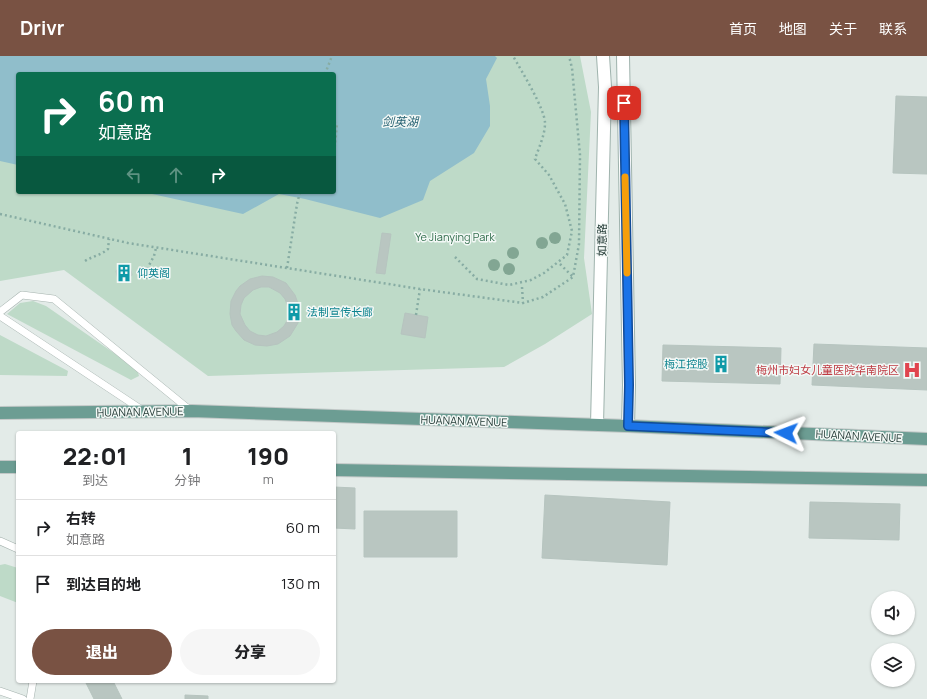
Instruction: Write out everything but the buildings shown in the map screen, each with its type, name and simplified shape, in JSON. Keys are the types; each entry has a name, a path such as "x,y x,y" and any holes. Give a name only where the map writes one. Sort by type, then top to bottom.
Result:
{"main road":[{"name":"HUANAN AVENUE","path":"0,413 192,411 628,426 927,439"},
{"path":"0,467 16,467"},
{"path":"336,470 927,480"}],"street":[{"name":"如意路","path":"597,425 605,88 603,56"},
{"path":"623,56 629,377 628,426"}],"lane":[{"path":"0,312 22,294 54,299 192,411"},
{"path":"0,316 144,412"},
{"path":"0,541 16,548"},
{"path":"30,699 33,683"},
{"path":"0,691 23,699"}],"path":[{"path":"326,72 332,56"},
{"path":"456,257 478,279 509,285 531,280 544,273 567,255 572,231 565,204 549,175 535,159 544,134 545,121 538,101 513,56"},
{"path":"0,214 109,239 156,248 420,289 523,302 543,297 573,277 578,244 580,155 572,68 569,56"},
{"path":"336,123 336,134"},
{"path":"287,268 300,194"},
{"path":"85,261 92,256 102,254 108,249 109,239"},
{"path":"147,279 146,269 154,256 156,248"},
{"path":"560,264 573,277"},
{"path":"522,287 523,302"},
{"path":"416,315 420,289"}],"green space":[{"name":"Ye Jianying Park","path":"0,56 580,56 591,112 584,258 592,314 545,344 504,367 208,376 64,270 0,281"},
{"path":"33,301 46,306 137,369 139,376 131,380 7,314 20,303"},
{"path":"0,335 68,371 67,376 0,375"},
{"path":"5,564 16,567 16,602 0,596 0,565"}],"water":[{"name":"剑英湖","path":"0,56 495,56 497,58 486,79 490,106 490,126 474,153 430,181 423,200 380,218 279,194 336,194 336,72 16,72 16,165 0,161"},
{"name":"剑英湖","path":"152,194 279,194 243,214"}],"slow traffic":[{"path":"625,177 627,273"}],"place":[{"name":"仰英阁","path":"124,273"},
{"name":"法制宣传长廊","path":"294,312"},
{"name":"梅江控股","path":"721,364"},
{"name":"梅州市妇女儿童医院华南院区","path":"912,370"}],"route":[{"path":"624,103 629,385 628,426 786,433"}]}
